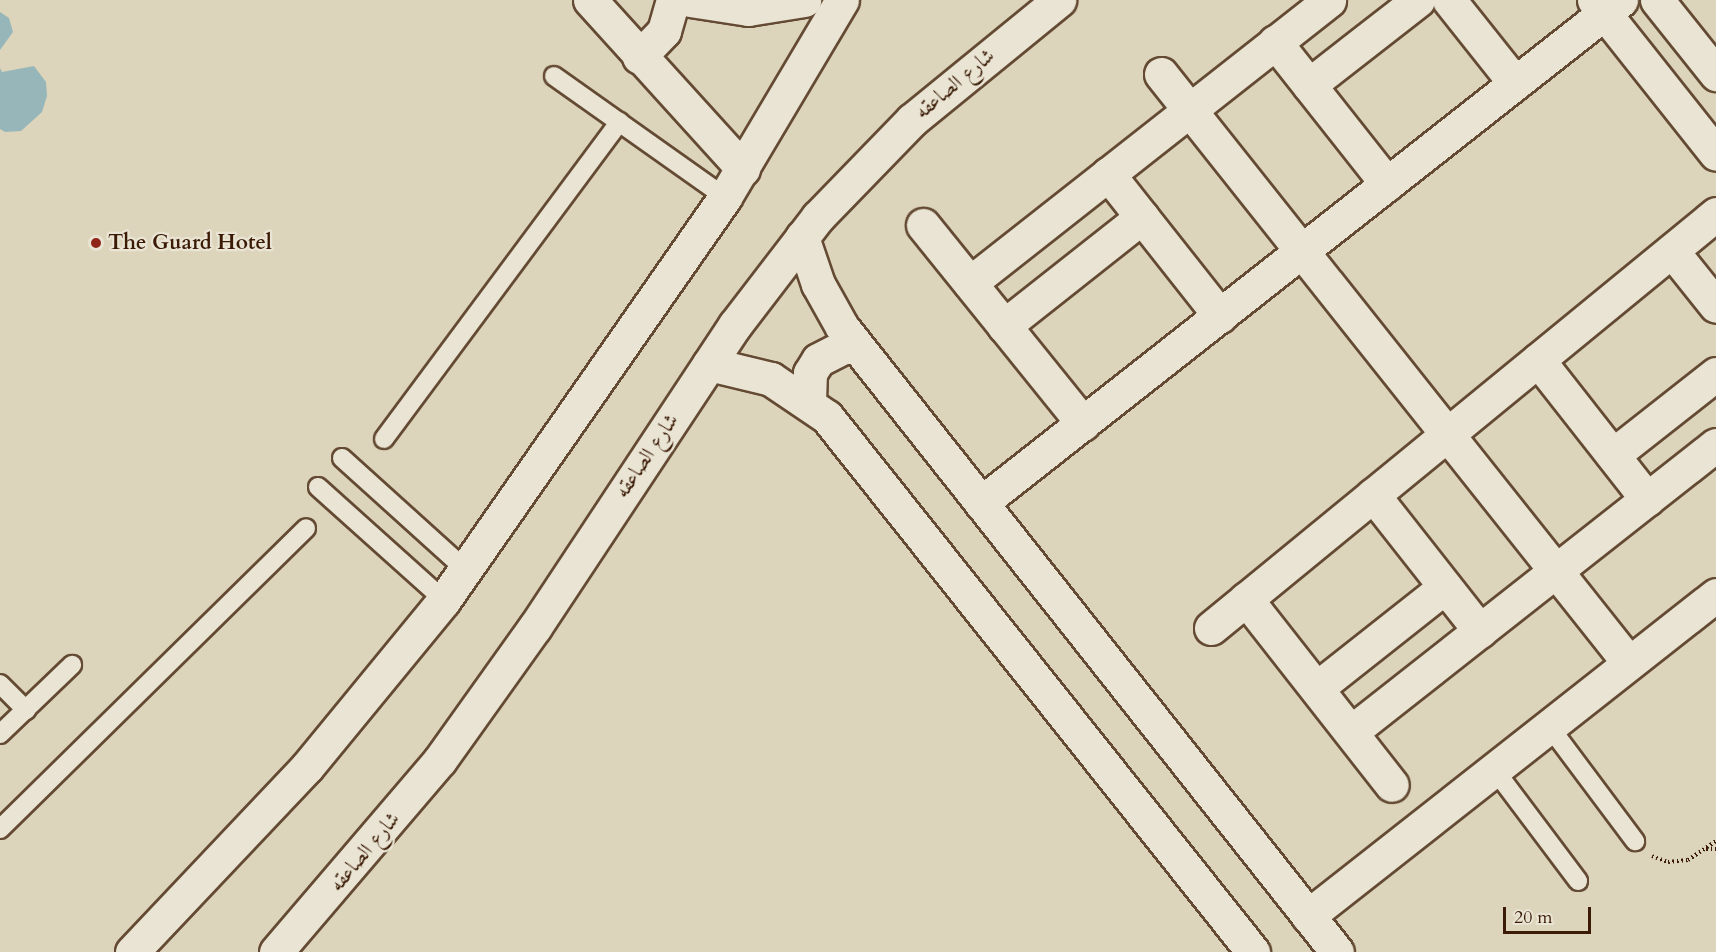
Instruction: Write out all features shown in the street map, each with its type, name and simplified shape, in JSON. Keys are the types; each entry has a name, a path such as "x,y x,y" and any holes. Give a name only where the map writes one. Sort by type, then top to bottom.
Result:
{"street":[{"path":"590,0 639,57 743,169"},
{"path":"639,57 664,31 673,0"},
{"path":"690,0 748,9 804,0"},
{"path":"132,952 307,766 444,600 725,197 842,0"},
{"name":"شارع الصاعقه","path":"276,952 389,824 447,751 535,627 709,364 802,237 863,167 912,120 1059,0"},
{"path":"970,283 1329,0"},
{"path":"1309,85 1418,0"},
{"path":"1449,0 1515,83"},
{"path":"1657,0 1716,74"},
{"path":"981,503 1515,83 1606,4 1716,154"},
{"path":"1275,42 1387,184"},
{"path":"1161,74 1191,109 1553,572 1629,663"},
{"path":"1108,174 1220,316"},
{"path":"1211,628 1716,214"},
{"path":"1004,326 1142,217"},
{"path":"923,225 1083,423"},
{"path":"802,237 818,284 857,347 1337,952"},
{"path":"1672,250 1716,306"},
{"path":"809,401 810,373 818,360 843,346 857,347"},
{"path":"1538,360 1647,499"},
{"path":"709,364 751,372 809,401 854,448 1254,952"},
{"path":"1613,455 1716,374"},
{"path":"1351,732 1716,444"},
{"path":"1373,495 1479,631"},
{"path":"1317,688 1445,587"},
{"path":"1308,916 1716,595"},
{"path":"1246,599 1392,785"}],"lane":[{"path":"554,76 725,197"},
{"path":"384,439 619,122"},
{"path":"342,458 465,570"},
{"path":"318,488 444,600"},
{"path":"0,829 306,528"},
{"path":"0,734 72,665"},
{"path":"0,684 26,710"},
{"path":"1549,726 1635,841"},
{"path":"1494,769 1578,881"}],"path":[{"path":"1635,841 1649,855 1668,862 1688,860 1716,841"},
{"path":"1706,849 1716,849"}],"water":[{"path":"0,12 9,18 13,32 0,50"},
{"path":"34,66 46,82 47,96 42,112 21,131 5,132 0,129 0,68 2,72"}],"place":[{"name":"The Guard Hotel","path":"96,243"}]}
